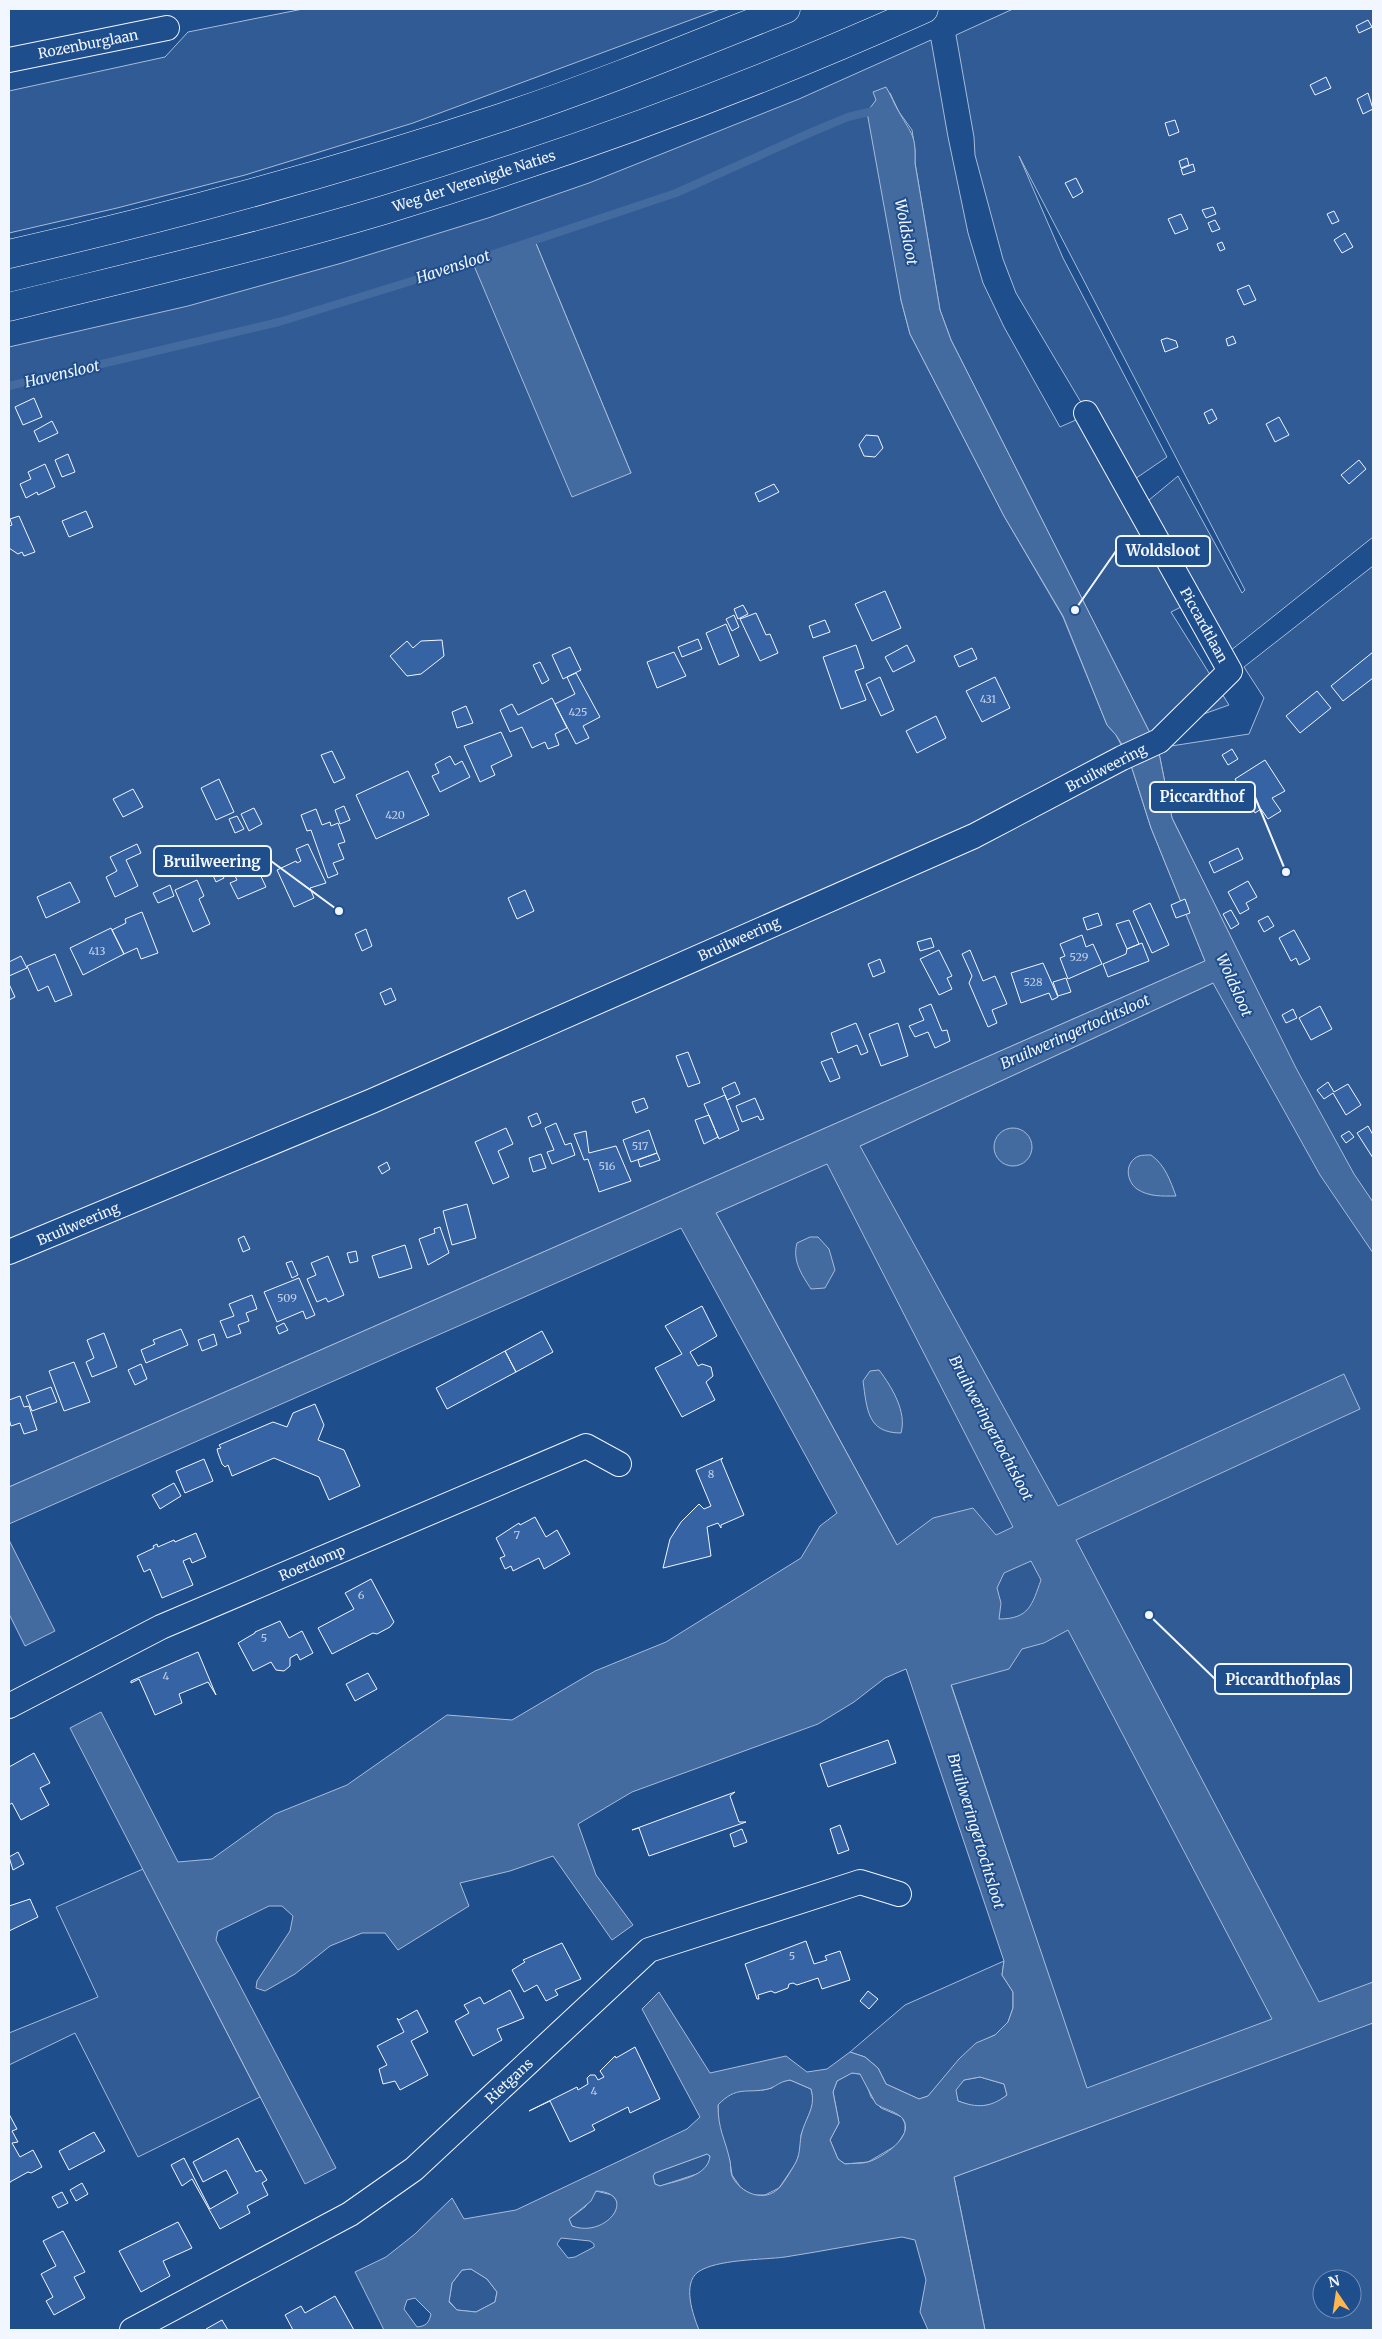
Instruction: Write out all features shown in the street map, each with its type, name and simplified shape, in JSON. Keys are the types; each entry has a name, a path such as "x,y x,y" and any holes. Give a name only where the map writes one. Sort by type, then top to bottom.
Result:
{"highway":[{"path":"9,254 135,226 323,173 504,117 786,9"},
{"name":"Weg der Verenigde Naties","path":"9,307 235,252 384,210 549,157 716,95 845,44 924,9"}],"street":[{"name":"Rozenburglaan","path":"9,60 167,28"},
{"name":"Piccardtlaan","path":"1086,413 1230,671 1159,741"},
{"name":"Bruilweering","path":"9,1252 372,1101 966,840 1122,758 1159,741"},
{"name":"Roerdomp","path":"9,1706 161,1627 586,1446 619,1464"},
{"name":"Rietgans","path":"132,2330 350,2214 414,2169 649,1950 860,1882 899,1894"}],"shaded area":[{"path":"303,9 720,9 413,123 245,175 9,233 9,91 165,57 188,32"},
{"path":"1013,9 1373,9 1373,537 1230,651 1143,505 1178,476 1242,593 1245,590 1019,156 1063,258 1167,457 1129,483 1016,293 1003,259 975,155 974,137 956,35"},
{"path":"931,40 948,137 968,233 983,283 1004,327 1060,427 1078,419 1187,604 1171,612 1229,705 1150,733 951,340 940,310 915,163 912,130 899,112 890,93 876,100 901,300 910,334 1004,516 1063,617 1107,725 1116,735 1130,762 1151,828 1205,961 9,1487 9,347 188,306 342,263 488,218 589,183 799,99","holes":["535,241 631,473 472,261"]},
{"path":"1373,566 1373,2330 985,2330 954,2177 1098,2124 951,1684 897,1545 716,1213 826,1164 860,1146 1213,983 1245,966 1172,818 1158,748 1249,734 1264,698 1244,667"},
{"path":"143,1869 260,2097 138,2157 75,2033 9,2065 9,2033 98,1997 56,1907"},
{"path":"1004,1961 1002,1975 1013,1992 1013,2008 1008,2022 995,2035 976,2044 928,2096 919,2099 886,2084 878,2068 865,2057 850,2052 905,2005"},
{"path":"851,2073 860,2074 865,2080 871,2097 881,2108 902,2117 905,2124 905,2132 897,2145 868,2162 845,2164 838,2159 830,2140 839,2123 833,2092 837,2081"},
{"path":"980,2077 1004,2084 1007,2095 995,2104 975,2107 958,2101 955,2090 964,2080"},
{"path":"790,2080 811,2089 814,2102 801,2135 801,2149 796,2163 779,2188 765,2195 752,2195 741,2188 732,2175 730,2162 718,2126 718,2105 727,2095 740,2090 763,2090 772,2088 778,2082"},
{"path":"707,2154 710,2156 709,2164 703,2172 660,2186 655,2184 653,2176 655,2173"},
{"path":"596,2191 612,2195 618,2202 618,2207 612,2218 605,2225 594,2228 581,2230 572,2226 569,2219 585,2207"},
{"path":"471,2269 487,2279 497,2292 495,2302 476,2312 457,2310 449,2301 452,2283 462,2270"}],"water":[{"path":"886,87 914,141 915,163 940,310 951,340 1150,733 1123,746 1107,725 1063,616 1004,516 910,334 901,300 867,112 876,100 873,92"},
{"path":"535,241 631,473 572,497 472,261"},
{"name":"Bruilweringertochtsloot","path":"1158,748 1172,818 1296,1068 1354,1174 1373,1202 1373,1253 1320,1175 1213,983 860,1146 1058,1506 1344,1374 1360,1409 1076,1540 1319,2002 1373,1982 1373,2023 954,2177 985,2330 928,2330 920,2312 926,2280 915,2240 902,2237 785,2257 728,2262 706,2268 693,2277 690,2292 690,2300 699,2330 384,2330 355,2272 386,2257 415,2234 452,2198 464,2219 516,2210 687,2129 700,2117 642,2009 659,1992 710,2073 786,2056 807,2072 827,2069 850,2052 865,2057 878,2068 886,2084 919,2099 928,2096 959,2059 976,2043 995,2035 1008,2022 1013,2008 1013,1992 1002,1975 1004,1961 906,1669 885,1678 854,1702 818,1724 632,1792 578,1824 596,1875 633,1925 612,1940 553,1856 510,1871 460,1883 469,1906 398,1950 385,1933 362,1933 330,1946 295,1974 265,1991 256,1988 257,1981 290,1931 293,1916 282,1906 269,1906 218,1931 216,1940 336,2168 305,2184 70,1728 101,1712 178,1862 212,1859 275,1814 347,1785 447,1715 512,1720 595,1671 666,1642 801,1558 820,1526 837,1513 681,1228 9,1524 9,1487 1205,961 1151,828 1130,762","holes":["827,1164 1013,1527 996,1535 973,1508 933,1518 897,1545 716,1213","1031,1561 1041,1580 1028,1609 1017,1616 999,1619 1001,1603 997,1588 1004,1573","1068,1630 1272,2019 1087,2088 951,1685 1009,1669 1022,1649 1044,1643","852,2073 860,2074 876,2104 901,2117 906,2126 901,2139 881,2156 865,2163 845,2164 838,2159 830,2140 839,2123 833,2092 837,2081","980,2077 1004,2084 1007,2095 983,2106 958,2101 956,2090 964,2080","790,2080 811,2089 812,2106 802,2132 798,2158 786,2179 774,2192 767,2195 753,2194 741,2187 732,2176 730,2161 719,2121 718,2105 736,2092 768,2089","707,2154 710,2156 704,2169 691,2177 660,2186 655,2184 653,2176 655,2173","596,2191 609,2194 615,2199 617,2206 614,2214 607,2221 597,2226 585,2228 572,2226 569,2219 591,2201","561,2238 590,2241 594,2244 594,2247 575,2257 568,2258 557,2244","471,2269 487,2279 497,2292 495,2302 476,2312 457,2310 449,2302 452,2283 462,2270","415,2298 431,2314 427,2324 417,2327 404,2309 407,2300"]},
{"path":"1013,1128 1020,1129 1026,1134 1031,1140 1031,1154 1026,1160 1020,1165 1013,1166 1006,1165 1000,1160 995,1154 994,1147 995,1140 1000,1134 1006,1129"},
{"path":"1151,1155 1163,1168 1176,1196 1156,1196 1133,1186 1128,1172 1131,1163 1139,1156"},
{"path":"810,1237 818,1237 829,1249 835,1270 825,1288 811,1289 801,1273 797,1262 797,1243"},
{"path":"879,1370 889,1384 900,1408 902,1417 901,1433 881,1429 875,1424 868,1410 863,1381 870,1371"},
{"path":"9,1540 55,1631 25,1646 9,1614"}],"building":[{"path":"1368,20 1372,27 1359,33 1356,26"},
{"path":"1326,77 1331,88 1315,95 1310,85"},
{"path":"1368,93 1373,109 1363,114 1357,99"},
{"path":"1175,120 1179,132 1169,136 1165,123"},
{"path":"1187,158 1189,165 1181,168 1179,161"},
{"path":"1193,164 1195,171 1183,175 1181,169"},
{"path":"1076,178 1083,192 1073,198 1065,183"},
{"path":"1213,207 1216,214 1206,218 1202,210"},
{"path":"1334,211 1339,221 1332,224 1327,214"},
{"path":"1181,214 1188,229 1175,234 1168,219"},
{"path":"1215,220 1220,229 1212,232 1208,223"},
{"path":"1345,233 1353,247 1342,253 1334,240"},
{"path":"1222,242 1225,249 1220,251 1217,244"},
{"path":"1249,285 1256,300 1244,305 1237,290"},
{"path":"1233,336 1236,343 1228,346 1226,339"},
{"path":"1167,338 1176,341 1178,347 1165,352 1161,340"},
{"path":"34,398 42,417 23,425 15,407"},
{"path":"1212,409 1217,419 1209,424 1204,413"},
{"path":"1279,417 1289,435 1275,442 1266,424"},
{"path":"52,421 58,433 39,442 34,431"},
{"path":"866,435 878,436 883,448 875,457 864,456 859,445"},
{"path":"68,454 75,472 62,477 55,460"},
{"path":"1359,460 1366,469 1349,484 1341,475"},
{"path":"45,464 55,487 38,495 37,492 26,498 20,484 31,479 28,472"},
{"path":"774,484 779,492 759,502 755,493"},
{"path":"86,511 93,527 69,537 62,521"},
{"path":"19,516 35,552 24,556 22,552 18,554 9,548 9,526 12,525 10,519"},
{"path":"885,591 901,628 872,641 855,604"},
{"path":"743,605 748,614 738,619 734,609"},
{"path":"756,613 766,635 770,634 778,653 760,661 740,619"},
{"path":"734,615 739,627 732,631 726,619"},
{"path":"825,620 830,632 813,638 809,626"},
{"path":"726,624 739,656 719,665 706,633"},
{"path":"698,639 702,649 682,657 678,647"},
{"path":"442,640 444,656 421,674 407,676 390,656 407,641 413,648 421,641"},
{"path":"856,645 864,668 855,671 866,700 841,709 823,657"},
{"path":"907,645 915,661 893,672 885,657"},
{"path":"570,647 581,670 563,679 552,655"},
{"path":"972,648 977,659 959,667 954,656"},
{"path":"674,652 686,676 657,688 647,662"},
{"path":"1373,652 1373,678 1343,701 1331,686"},
{"path":"540,662 549,680 542,684 533,665"},
{"path":"576,673 600,717 583,726 589,738 576,744 555,704 575,694 567,677"},
{"path":"880,677 894,710 881,716 866,684"},
{"path":"995,677 1010,708 982,722 966,691"},
{"path":"1317,691 1331,708 1300,733 1286,716"},
{"path":"552,698 567,728 555,734 559,745 548,749 545,742 532,748 522,727 510,732 500,710 512,704 518,715"},
{"path":"466,706 473,723 457,728 452,712"},
{"path":"936,716 946,738 917,753 906,731"},
{"path":"501,732 512,756 491,766 495,775 480,782 464,746"},
{"path":"1232,749 1238,759 1228,765 1222,755"},
{"path":"332,751 345,778 334,783 321,755"},
{"path":"450,756 455,765 462,761 470,777 440,792 432,776 439,773 435,764"},
{"path":"1265,760 1285,791 1272,798 1281,811 1268,819 1261,809 1255,813 1235,779"},
{"path":"408,771 429,815 376,839 356,795"},
{"path":"219,779 234,812 216,820 201,788"},
{"path":"133,789 143,807 123,817 113,799"},
{"path":"344,806 350,820 340,824 335,810"},
{"path":"254,808 262,824 249,831 241,814"},
{"path":"316,809 322,825 330,822 331,826 338,823 345,842 338,844 344,859 333,863 338,874 328,878 311,830 307,831 301,815"},
{"path":"237,816 244,829 235,833 229,819"},
{"path":"137,844 141,853 126,860 138,886 115,897 106,877 117,871 110,857"},
{"path":"308,844 326,883 310,888 314,898 294,907 277,870 296,861 297,863 301,861 296,849"},
{"path":"1238,848 1243,859 1214,873 1209,862"},
{"path":"245,866 249,874 258,870 266,887 238,899 230,883 237,880 233,872"},
{"path":"219,868 224,878 216,882 211,871"},
{"path":"197,880 204,896 199,899 210,924 193,932 175,890"},
{"path":"1248,881 1257,897 1246,903 1249,909 1240,914 1228,892"},
{"path":"70,882 80,902 46,918 37,897"},
{"path":"170,885 174,896 158,903 153,893"},
{"path":"525,890 534,911 517,919 508,898"},
{"path":"1185,899 1190,913 1176,918 1171,905"},
{"path":"1150,903 1169,945 1152,953 1133,911"},
{"path":"1231,910 1239,924 1231,929 1223,914"},
{"path":"142,912 158,953 141,959 137,948 124,954 112,930 126,923 125,919"},
{"path":"1098,913 1102,925 1087,930 1083,918"},
{"path":"1268,916 1274,926 1264,932 1258,921"},
{"path":"1129,920 1139,944 1127,949 1116,924"},
{"path":"111,928 124,954 83,975 70,948"},
{"path":"366,929 372,946 362,951 355,934"},
{"path":"1294,930 1310,959 1299,965 1296,958 1291,961 1279,938"},
{"path":"1082,935 1086,947 1093,944 1102,964 1068,979 1060,958 1065,956 1060,944"},
{"path":"931,938 934,947 920,951 917,942"},
{"path":"1142,943 1149,961 1108,977 1103,964 1126,954 1127,949"},
{"path":"939,950 952,976 947,978 952,989 939,995 920,959"},
{"path":"970,950 983,981 995,976 1007,1004 992,1010 997,1023 988,1027 969,983 972,976 962,954"},
{"path":"55,954 72,995 55,1002 48,986 38,991 27,966"},
{"path":"21,956 27,968 9,976 9,962"},
{"path":"880,959 885,972 873,977 868,964"},
{"path":"1043,963 1058,997 1052,1000 1049,993 1021,1003 1011,973"},
{"path":"1066,978 1071,992 1058,996 1053,982"},
{"path":"9,984 15,997 9,1000"},
{"path":"391,988 396,1000 385,1005 380,993"},
{"path":"931,1004 942,1031 947,1030 950,1041 935,1048 928,1032 915,1037 909,1026 924,1020 919,1009"},
{"path":"1320,1006 1332,1029 1311,1040 1299,1018"},
{"path":"1293,1009 1297,1018 1286,1023 1282,1015"},
{"path":"856,1023 868,1052 861,1055 857,1045 838,1053 831,1033"},
{"path":"898,1023 908,1056 881,1066 869,1034"},
{"path":"688,1052 700,1083 688,1087 676,1056"},
{"path":"832,1058 840,1078 830,1082 821,1062"},
{"path":"735,1082 740,1094 727,1100 722,1088"},
{"path":"1328,1082 1334,1092 1348,1084 1361,1105 1346,1115 1333,1093 1324,1099 1317,1090"},
{"path":"725,1095 739,1130 719,1139 704,1104"},
{"path":"644,1098 648,1108 636,1113 632,1102"},
{"path":"755,1098 764,1119 760,1120 758,1116 742,1122 736,1106"},
{"path":"537,1113 541,1123 532,1127 528,1117"},
{"path":"709,1115 718,1137 704,1144 695,1120"},
{"path":"556,1123 565,1145 571,1143 575,1155 552,1164 547,1152 554,1150 545,1128"},
{"path":"1368,1126 1373,1135 1373,1158 1357,1133"},
{"path":"506,1128 513,1144 498,1151 509,1177 493,1184 475,1142"},
{"path":"649,1130 657,1153 631,1162 623,1140"},
{"path":"586,1131 589,1153 616,1146 631,1181 599,1192 588,1159 584,1160 574,1134"},
{"path":"1349,1131 1354,1137 1346,1143 1341,1136"},
{"path":"657,1153 660,1160 640,1167 638,1160"},
{"path":"541,1154 546,1168 533,1172 529,1158"},
{"path":"387,1162 390,1169 382,1174 378,1167"},
{"path":"467,1204 476,1238 452,1245 443,1211"},
{"path":"440,1227 449,1253 428,1265 419,1239 435,1233 434,1229"},
{"path":"244,1236 250,1249 243,1252 238,1239"},
{"path":"405,1245 412,1268 379,1278 372,1256"},
{"path":"356,1251 358,1261 350,1263 347,1253"},
{"path":"328,1256 344,1295 328,1302 326,1298 317,1302 307,1279 316,1275 311,1263"},
{"path":"292,1261 298,1275 292,1278 286,1263"},
{"path":"299,1278 315,1315 306,1319 303,1311 277,1322 264,1292"},
{"path":"252,1295 257,1309 246,1313 249,1321 238,1325 241,1333 227,1338 220,1321 234,1316 229,1304"},
{"path":"702,1306 717,1336 690,1352 698,1366 702,1364 711,1367 713,1376 706,1382 715,1400 682,1417 655,1368 682,1354 665,1326"},
{"path":"284,1323 288,1330 279,1334 276,1327"},
{"path":"181,1329 188,1345 146,1363 141,1350 155,1344 153,1340"},
{"path":"542,1331 553,1352 516,1372 505,1351"},
{"path":"104,1333 117,1367 92,1377 86,1362 94,1358 87,1340"},
{"path":"214,1334 217,1345 202,1351 198,1340"},
{"path":"505,1351 516,1372 447,1409 436,1388"},
{"path":"74,1362 90,1402 64,1411 49,1371"},
{"path":"141,1364 147,1379 135,1385 128,1370"},
{"path":"51,1387 57,1402 32,1411 26,1396"},
{"path":"20,1396 24,1407 29,1406 37,1430 24,1434 20,1423 11,1426 9,1419 9,1400"},
{"path":"315,1404 324,1425 318,1440 344,1450 360,1486 329,1500 319,1477 274,1458 232,1476 228,1465 225,1467 222,1464 217,1449 221,1448 219,1445 273,1422 287,1427 293,1413"},
{"path":"723,1458 721,1460 744,1515 721,1525 721,1528 718,1523 707,1527 711,1556 663,1568 670,1539 681,1522 699,1504 704,1509 711,1506 696,1470"},
{"path":"204,1459 213,1481 185,1493 176,1471"},
{"path":"174,1483 181,1496 160,1509 152,1495"},
{"path":"535,1517 546,1537 557,1530 570,1554 544,1569 539,1558 513,1571 511,1566 505,1569 500,1558 505,1556 496,1538 519,1523 520,1525"},
{"path":"196,1533 206,1557 192,1563 190,1558 183,1561 193,1585 162,1598 150,1569 144,1572 137,1556 154,1548 153,1546 157,1544 158,1547"},
{"path":"371,1579 394,1622 390,1627 377,1634 373,1633 332,1654 318,1628 354,1609 345,1593"},
{"path":"280,1621 289,1638 302,1631 313,1653 300,1660 297,1654 290,1658 290,1666 284,1671 276,1670 271,1662 253,1671 238,1643 255,1632"},
{"path":"198,1652 216,1695 208,1682 179,1694 182,1703 155,1715 139,1679 131,1683 131,1681"},
{"path":"368,1673 377,1689 355,1701 346,1684"},
{"path":"888,1740 896,1763 828,1787 820,1764"},
{"path":"34,1753 50,1783 40,1788 49,1805 21,1820 12,1803 9,1805 9,1767"},
{"path":"735,1792 730,1796 739,1822 746,1822 649,1856 639,1828 632,1830"},
{"path":"840,1825 849,1850 838,1854 830,1829"},
{"path":"742,1829 747,1842 734,1847 730,1834"},
{"path":"18,1852 24,1864 13,1870 9,1857"},
{"path":"30,1899 38,1917 9,1931 9,1906"},
{"path":"806,1941 814,1964 827,1960 825,1956 840,1951 850,1980 822,1989 818,1978 797,1985 793,1983 789,1984 788,1988 775,1993 771,1991 758,1995 759,1999 757,1999 745,1964"},
{"path":"562,1943 581,1979 555,1990 558,1995 546,2001 537,1985 524,1992 512,1970 525,1962 523,1960"},
{"path":"510,1990 524,2018 497,2029 502,2040 473,2056 455,2021 469,2013 464,2005 480,1997 484,2004"},
{"path":"868,1991 878,1999 869,2009 860,2001"},
{"path":"417,2010 428,2032 411,2041 428,2075 400,2090 395,2081 383,2084 379,2069 387,2065 377,2046 404,2032 397,2018 399,2020"},
{"path":"635,2047 660,2099 630,2113 628,2107 592,2125 595,2130 570,2142 550,2101 529,2111 577,2087 578,2090 588,2084 587,2078 590,2075 595,2075 598,2080 604,2077 600,2071 615,2056 616,2058"},
{"path":"9,2114 17,2129 12,2131 18,2142 12,2143 20,2157 33,2150 42,2167 31,2173 28,2172 10,2182 9,2185"},
{"path":"94,2132 105,2151 69,2170 59,2151"},
{"path":"238,2138 256,2172 261,2170 267,2180 262,2183 268,2195 247,2206 250,2213 220,2229 192,2179 182,2186 171,2165 184,2158 210,2209 238,2193 226,2170 203,2182 193,2162"},
{"path":"82,2183 88,2194 76,2201 70,2190"},
{"path":"62,2192 68,2203 58,2208 52,2197"},
{"path":"178,2222 192,2248 163,2261 170,2276 141,2292 119,2251"},
{"path":"63,2231 85,2272 74,2277 85,2298 54,2315 46,2301 53,2297 41,2274 56,2266 43,2241"},
{"path":"335,2296 354,2330 293,2330 285,2315 301,2306 305,2313"},
{"path":"222,2320 228,2330 206,2329"}],"waterway":[{"name":"Havensloot","path":"9,386 279,322 428,276 676,193 848,117 877,110"}],"place":[{"name":"Woldsloot","path":"1075,610"},
{"name":"Piccardthof","path":"1286,872"},
{"name":"Bruilweering","path":"339,911"},
{"name":"Piccardthofplas","path":"1149,1615"}]}
